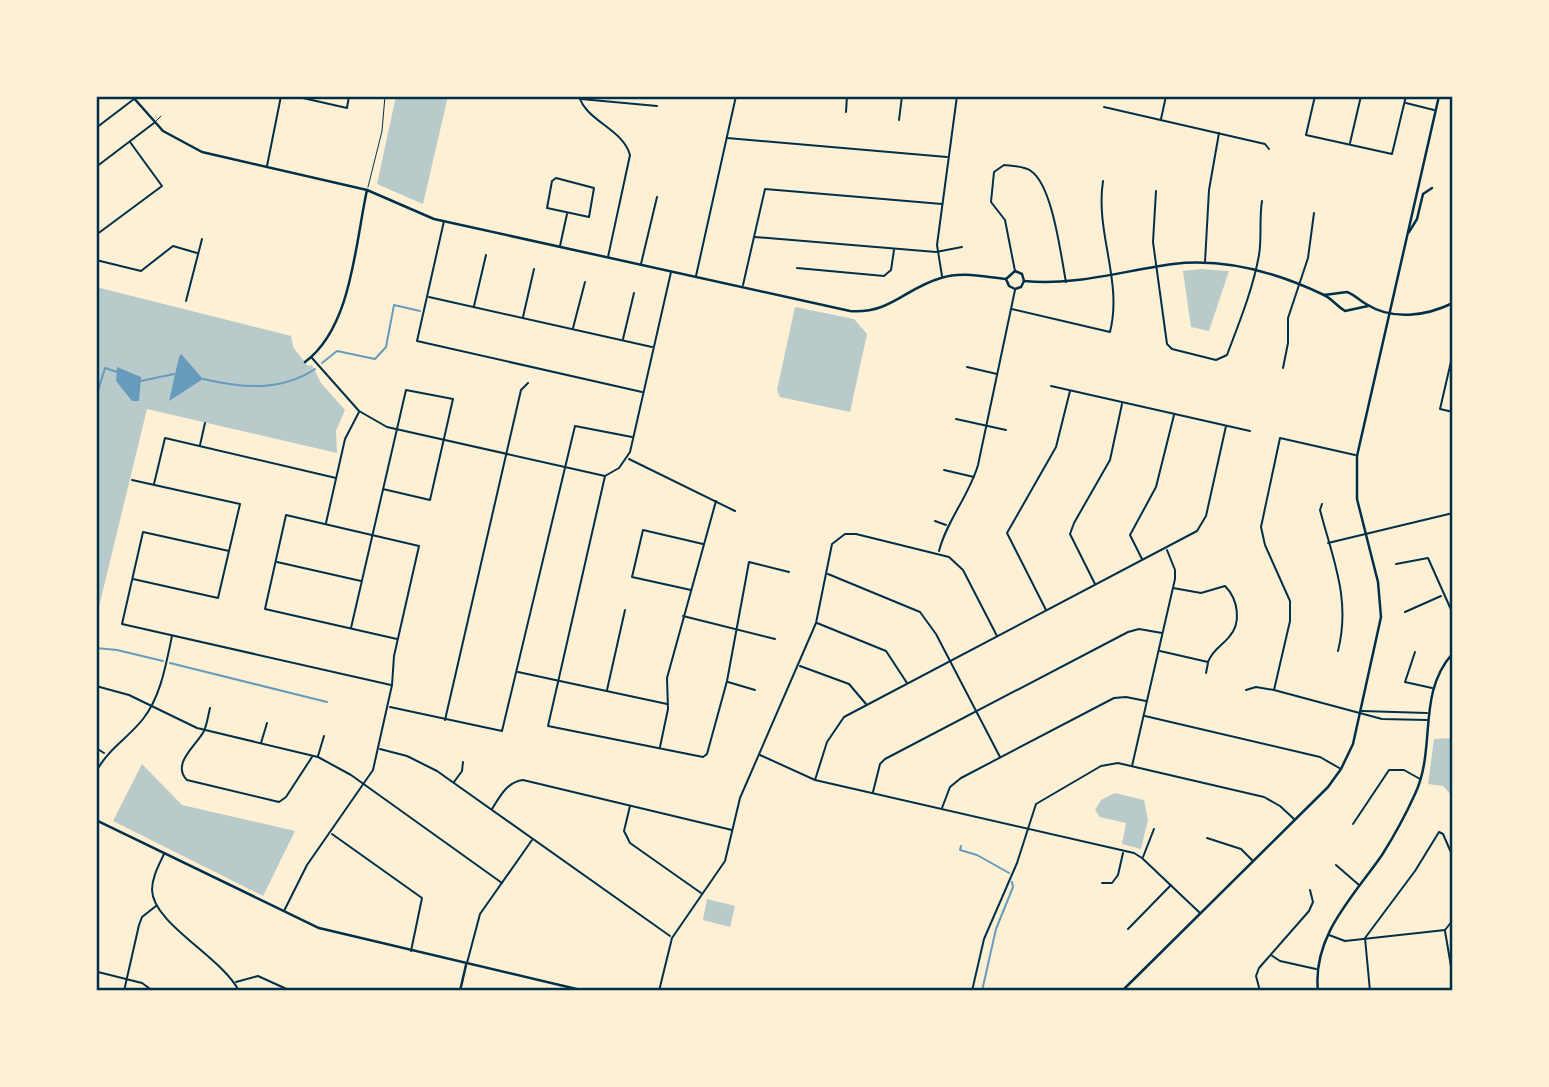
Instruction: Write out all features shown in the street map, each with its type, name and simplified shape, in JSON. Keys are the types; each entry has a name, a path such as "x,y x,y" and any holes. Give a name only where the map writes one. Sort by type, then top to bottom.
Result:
{"main road":[{"path":"1122,991 1295,820 1341,769 1353,744 1381,608 1355,484 1357,456 1439,96"},
{"path":"133,98 154,123 190,147 367,190 419,214 444,221 743,288 859,312 890,306 943,277 971,275 1006,279 1016,271 1022,274 1024,281 1021,287 1015,289 1009,286 1006,279"},
{"path":"1407,235 1417,219 1423,193 1432,188"},
{"path":"306,362 327,341 338,321 367,190"},
{"path":"1024,281 1066,282 1157,267 1205,263 1255,271 1299,286 1324,295 1345,311 1368,306"},
{"path":"1324,295 1347,292 1368,306 1389,312 1425,314 1453,303"},
{"path":"1318,991 1316,969 1328,935 1339,913 1388,844 1421,780 1428,745 1427,713 1432,688 1439,671 1453,653"},
{"path":"96,820 330,932 585,991"},
{"path":"460,991 466,965"}],"street":[{"path":"266,167 281,96"},
{"path":"294,96 347,107 349,96"},
{"path":"695,277 736,96"},
{"path":"846,112 848,96"},
{"path":"899,120 902,96"},
{"path":"943,277 936,252 957,96"},
{"path":"1160,120 1166,96"},
{"path":"1315,96 1306,135 1392,154 1406,96"},
{"path":"1349,145 1360,96"},
{"path":"580,97 657,106"},
{"path":"580,97 584,106 626,145 630,155 608,258"},
{"path":"96,128 133,98"},
{"path":"1404,103 1435,110"},
{"path":"1104,107 1265,144 1269,149"},
{"path":"96,167 154,123"},
{"path":"1205,263 1209,190 1219,133"},
{"path":"727,138 947,157"},
{"path":"96,235 162,186 130,142"},
{"path":"1016,271 1006,220 991,202 994,172 1001,166 1019,166 1031,171 1038,179 1052,216 1066,282"},
{"path":"554,178 592,186 595,190 589,216 567,214 552,210 545,204 554,178"},
{"path":"1012,309 1110,332 1115,307 1101,222 1103,181"},
{"path":"743,288 765,189 942,204"},
{"path":"1156,191 1152,226 1169,347 1216,360 1227,355 1255,271 1260,247 1258,222 1262,201"},
{"path":"641,265 657,197"},
{"path":"1283,368 1288,343 1288,318 1308,258 1314,213"},
{"path":"559,247 567,214"},
{"path":"444,221 417,341 643,392"},
{"path":"754,237 936,252 962,247"},
{"path":"186,301 202,239"},
{"path":"96,260 141,271 173,246 197,253"},
{"path":"797,268 884,276 891,270 895,248"},
{"path":"474,307 486,255"},
{"path":"522,318 534,269"},
{"path":"312,358 359,411 376,423 604,476 619,468 628,459 671,272"},
{"path":"573,329 584,282"},
{"path":"939,553 947,526 975,477 1015,289"},
{"path":"623,340 634,293"},
{"path":"427,296 653,347"},
{"path":"1453,353 1440,409 1453,412"},
{"path":"967,367 999,374"},
{"path":"445,720 521,390 528,383"},
{"path":"1051,386 1250,431"},
{"path":"351,629 373,535 383,489 406,390 453,399 430,500 383,489"},
{"path":"1046,610 1007,533 1056,447 1070,391"},
{"path":"1095,584 1074,547 1071,528 1110,460 1122,402"},
{"path":"326,524 348,428 359,411"},
{"path":"1142,560 1130,535 1156,487 1174,414"},
{"path":"956,419 1006,430"},
{"path":"200,446 205,423"},
{"path":"388,707 502,731 575,426 633,438"},
{"path":"815,780 834,729 844,717 1197,531 1203,523 1226,426"},
{"path":"154,485 165,438 336,478"},
{"path":"1274,690 1290,621 1290,601 1265,545 1261,527 1280,438 1357,456"},
{"path":"628,459 735,511"},
{"path":"944,470 975,477"},
{"path":"604,476 548,726 703,757 707,754 727,681 749,562 789,572"},
{"path":"132,480 240,505 218,598 132,578"},
{"path":"660,748 668,704 667,678 682,615 692,590 716,501"},
{"path":"1322,503 1320,510 1344,606 1338,651"},
{"path":"1328,543 1453,513"},
{"path":"284,912 307,865 373,770 388,707 397,639 419,546 286,515 265,609 397,639"},
{"path":"936,521 947,526"},
{"path":"692,590 632,577 640,542 643,530 703,544"},
{"path":"229,551 143,532 122,624 392,685"},
{"path":"659,991 672,937 725,861 740,798 816,623 832,544 845,534 949,557 963,570 997,636"},
{"path":"1132,767 1173,589 1175,570 1167,548"},
{"path":"1396,564 1428,558 1442,596 1453,614"},
{"path":"276,562 362,582"},
{"path":"827,573 920,612 950,660 1000,757"},
{"path":"1173,589 1201,593 1225,586 1236,607 1236,622 1231,635 1213,650 1206,673"},
{"path":"1405,612 1442,596"},
{"path":"607,691 625,610"},
{"path":"682,615 775,639"},
{"path":"816,623 886,651 907,683"},
{"path":"873,793 880,764 885,759 1128,632 1139,629 1162,633"},
{"path":"96,772 106,754 142,720 164,675 172,636"},
{"path":"1159,650 1208,662"},
{"path":"1415,652 1405,682 1432,688"},
{"path":"799,665 849,684 866,704"},
{"path":"517,672 668,704"},
{"path":"727,681 755,690"},
{"path":"96,685 129,695 204,730 318,757 364,785 502,883"},
{"path":"1246,690 1256,687 1274,690 1361,711 1427,713"},
{"path":"942,809 950,787 1000,757 1114,698 1126,696 1146,701"},
{"path":"210,708 204,730 181,764 184,778 274,802 286,797 312,756"},
{"path":"1361,711 1371,716 1396,720 1427,720"},
{"path":"1144,716 1321,757 1341,769"},
{"path":"261,744 267,723"},
{"path":"318,757 324,736"},
{"path":"96,748 106,754"},
{"path":"379,749 425,763 672,937"},
{"path":"759,755 815,780 1027,828 1142,858 1200,914"},
{"path":"453,783 462,771 463,762"},
{"path":"972,991 987,930 1017,863 1036,804 1101,766 1118,763 1264,797 1280,806 1295,820"},
{"path":"1353,824 1390,770 1404,770 1421,780"},
{"path":"491,809 513,781 523,780 732,830"},
{"path":"630,806 624,831 630,843 702,894"},
{"path":"1142,858 1154,829"},
{"path":"1370,991 1365,938 1408,881 1439,832 1443,834 1453,857"},
{"path":"331,833 422,898 411,951"},
{"path":"1207,838 1241,849 1253,861"},
{"path":"466,965 480,914 533,839"},
{"path":"1102,883 1112,883 1118,876 1123,852"},
{"path":"165,853 152,887 157,906 167,919 215,959 239,991"},
{"path":"1336,865 1359,885"},
{"path":"1128,929 1171,885"},
{"path":"1260,991 1257,971 1309,911 1313,902 1310,890"},
{"path":"124,991 142,917 157,906"},
{"path":"1328,935 1345,941 1445,930 1453,920"},
{"path":"1445,930 1453,978"},
{"path":"1270,955 1280,961 1316,969"},
{"path":"98,971 127,978 153,991"},
{"path":"234,982 258,976 291,991"}],"lane":[{"path":"367,190 382,131 385,96"},
{"path":"154,123 161,116"}],"shaded area":[{"path":"396,96 448,96 423,204 377,184"},
{"path":"1183,271 1229,271 1209,331 1191,327"},
{"path":"96,287 291,336 293,347 308,366 312,365 321,383 345,410 336,431 337,453 147,409 96,619"},
{"path":"795,307 854,319 867,334 850,412 780,397 777,390"},
{"path":"1453,738 1453,797 1443,786 1428,784 1434,739"},
{"path":"142,764 182,805 295,831 263,896 113,821"},
{"path":"1115,793 1144,800 1148,820 1141,849 1122,844 1126,823 1100,817 1095,810 1101,800"},
{"path":"707,899 735,906 730,927 703,920"}],"water":[{"path":"181,354 203,379 169,401 179,357"},
{"path":"117,367 141,377 139,401 132,401 116,381"}],"waterway":[{"path":"322,363 337,351 375,359 386,347 394,305 420,311"},
{"path":"96,397 105,368 117,372"},
{"path":"203,379 246,386 274,385 288,382 315,369"},
{"path":"141,381 174,374"},
{"path":"96,648 163,661"},
{"path":"170,663 327,702"},
{"path":"961,846 960,850 977,855 1009,873"},
{"path":"982,991 996,929 1013,887 1012,882"}]}
